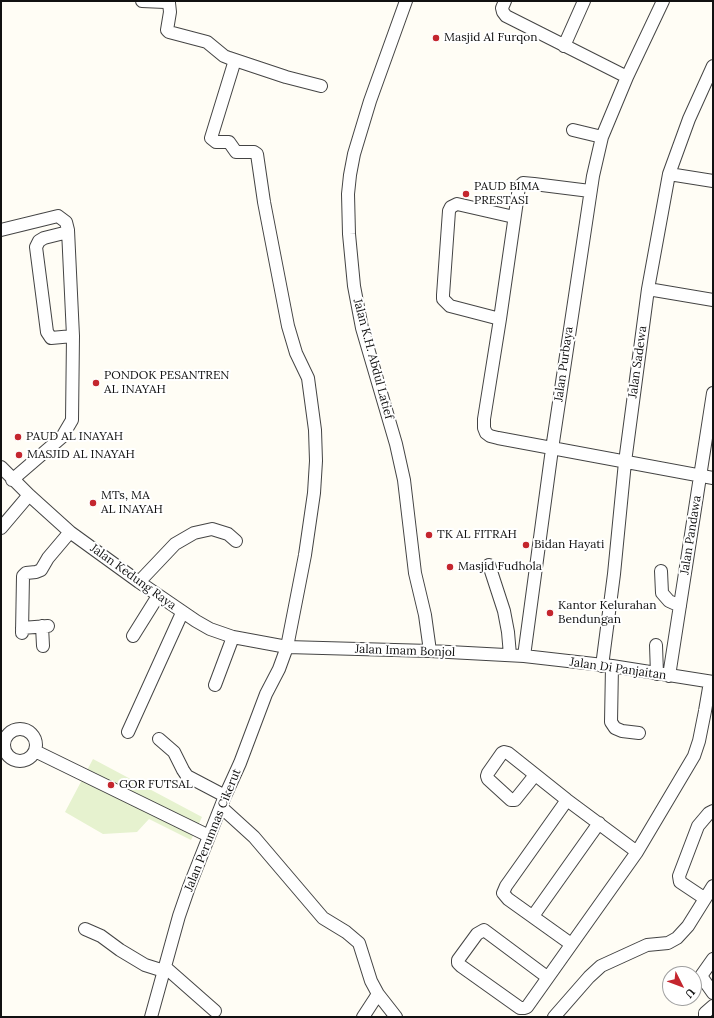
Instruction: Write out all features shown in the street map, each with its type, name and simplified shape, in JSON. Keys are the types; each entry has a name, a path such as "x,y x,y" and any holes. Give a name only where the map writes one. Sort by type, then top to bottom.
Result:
{"street":[{"path":"142,1 168,3 171,6 167,30 169,32 207,42 224,56 235,60 286,77 321,86"},
{"name":"Jalan K.H. Abdul Latief","path":"406,1 370,101 354,154 348,194 349,234 354,286 362,328 396,444 404,480 415,573 425,615 430,651"},
{"path":"505,1 502,8 506,16 627,77"},
{"path":"564,46 584,1"},
{"name":"Jalan Purbaya","path":"524,656 552,449 590,191 602,137 627,77 663,1"},
{"name":"Jalan Perumnas Cikerut","path":"151,1017 179,916 209,836 240,763 266,694 279,669 287,647 305,555 314,493 316,430 308,378 299,360 288,326 264,202 257,154 254,152 236,152 229,142 216,142 211,138 235,60"},
{"name":"Jalan Sadewa","path":"639,733 622,731 615,728 611,722 607,666 625,462 648,289 669,174 686,126 713,66"},
{"path":"573,130 602,137"},
{"path":"669,174 713,181"},
{"path":"590,191 523,183 519,187 484,419 484,428 486,433 490,436 552,449 713,478"},
{"path":"500,319 450,306 443,299 449,211 451,207 457,204 514,216"},
{"path":"1,230 58,216 66,222 68,232 73,336 73,415 71,424 62,437 12,480"},
{"path":"68,232 44,238 39,241 36,246 47,332 51,338 73,336"},
{"path":"648,289 713,300"},
{"name":"Jalan Pandawa","path":"669,676 713,393"},
{"name":"Jalan Kedung Raya","path":"1,467 12,480 70,532 182,613 210,629 233,637 287,647"},
{"path":"1,528 29,496"},
{"path":"139,582 175,544 194,533 212,529 228,534 236,541"},
{"path":"43,646 45,626 22,630 23,576 26,573 41,570 46,560 70,532"},
{"path":"489,565 504,611 510,656"},
{"path":"661,571 662,593 669,601 680,606"},
{"path":"133,636 158,596"},
{"path":"128,732 182,613"},
{"path":"215,685 233,637"},
{"path":"656,645 657,674"},
{"name":"Jalan Imam Bonjol","path":"287,647 430,651 524,656"},
{"name":"Jalan Di Panjaitan","path":"524,656 607,666 711,682"},
{"path":"547,977 484,930 477,934 458,960 458,963 461,966 522,1008 529,1005 547,977 637,852 694,756 704,719 711,682"},
{"path":"17,728 22,728 31,732 35,736 37,746 36,751 29,759 19,761 5,760 4,748 2,744 8,734 17,728"},
{"path":"159,740 174,752 183,770 188,776 223,802 320,915 330,923 346,932 359,943 362,948 368,974 378,994 396,1017"},
{"path":"36,751 209,836"},
{"path":"535,775 637,852"},
{"path":"567,800 503,890 504,896 571,944"},
{"path":"704,898 680,882 678,876 698,826 713,811"},
{"path":"533,916 599,824"},
{"path":"554,1017 589,977 601,966 646,946 668,943 677,938 688,926 704,898 713,886"},
{"path":"85,929 101,936 120,950 145,965 164,969 215,1011"},
{"path":"713,959 701,976 713,993"},
{"path":"363,1017 378,994"},
{"path":"705,1017 705,1013 713,1006"}],"green space":[{"name":"GOR FUTSAL","path":"93,759 202,817 191,840 149,819 137,832 103,834 65,812"}],"place":[{"name":"Masjid Al Furqon","path":"436,38"},
{"name":"PAUD BIMA PRESTASI","path":"466,194"},
{"name":"PONDOK PESANTREN AL INAYAH","path":"96,383"},
{"name":"PAUD AL INAYAH","path":"18,437"},
{"name":"MASJID AL INAYAH","path":"19,455"},
{"name":"MTs, MA AL INAYAH","path":"93,503"},
{"name":"TK AL FITRAH","path":"429,535"},
{"name":"Bidan Hayati","path":"526,545"},
{"name":"Masjid Fudhola","path":"450,567"},
{"name":"Kantor Kelurahan Bendungan","path":"550,613"},
{"name":"GOR FUTSAL","path":"111,785"}]}
